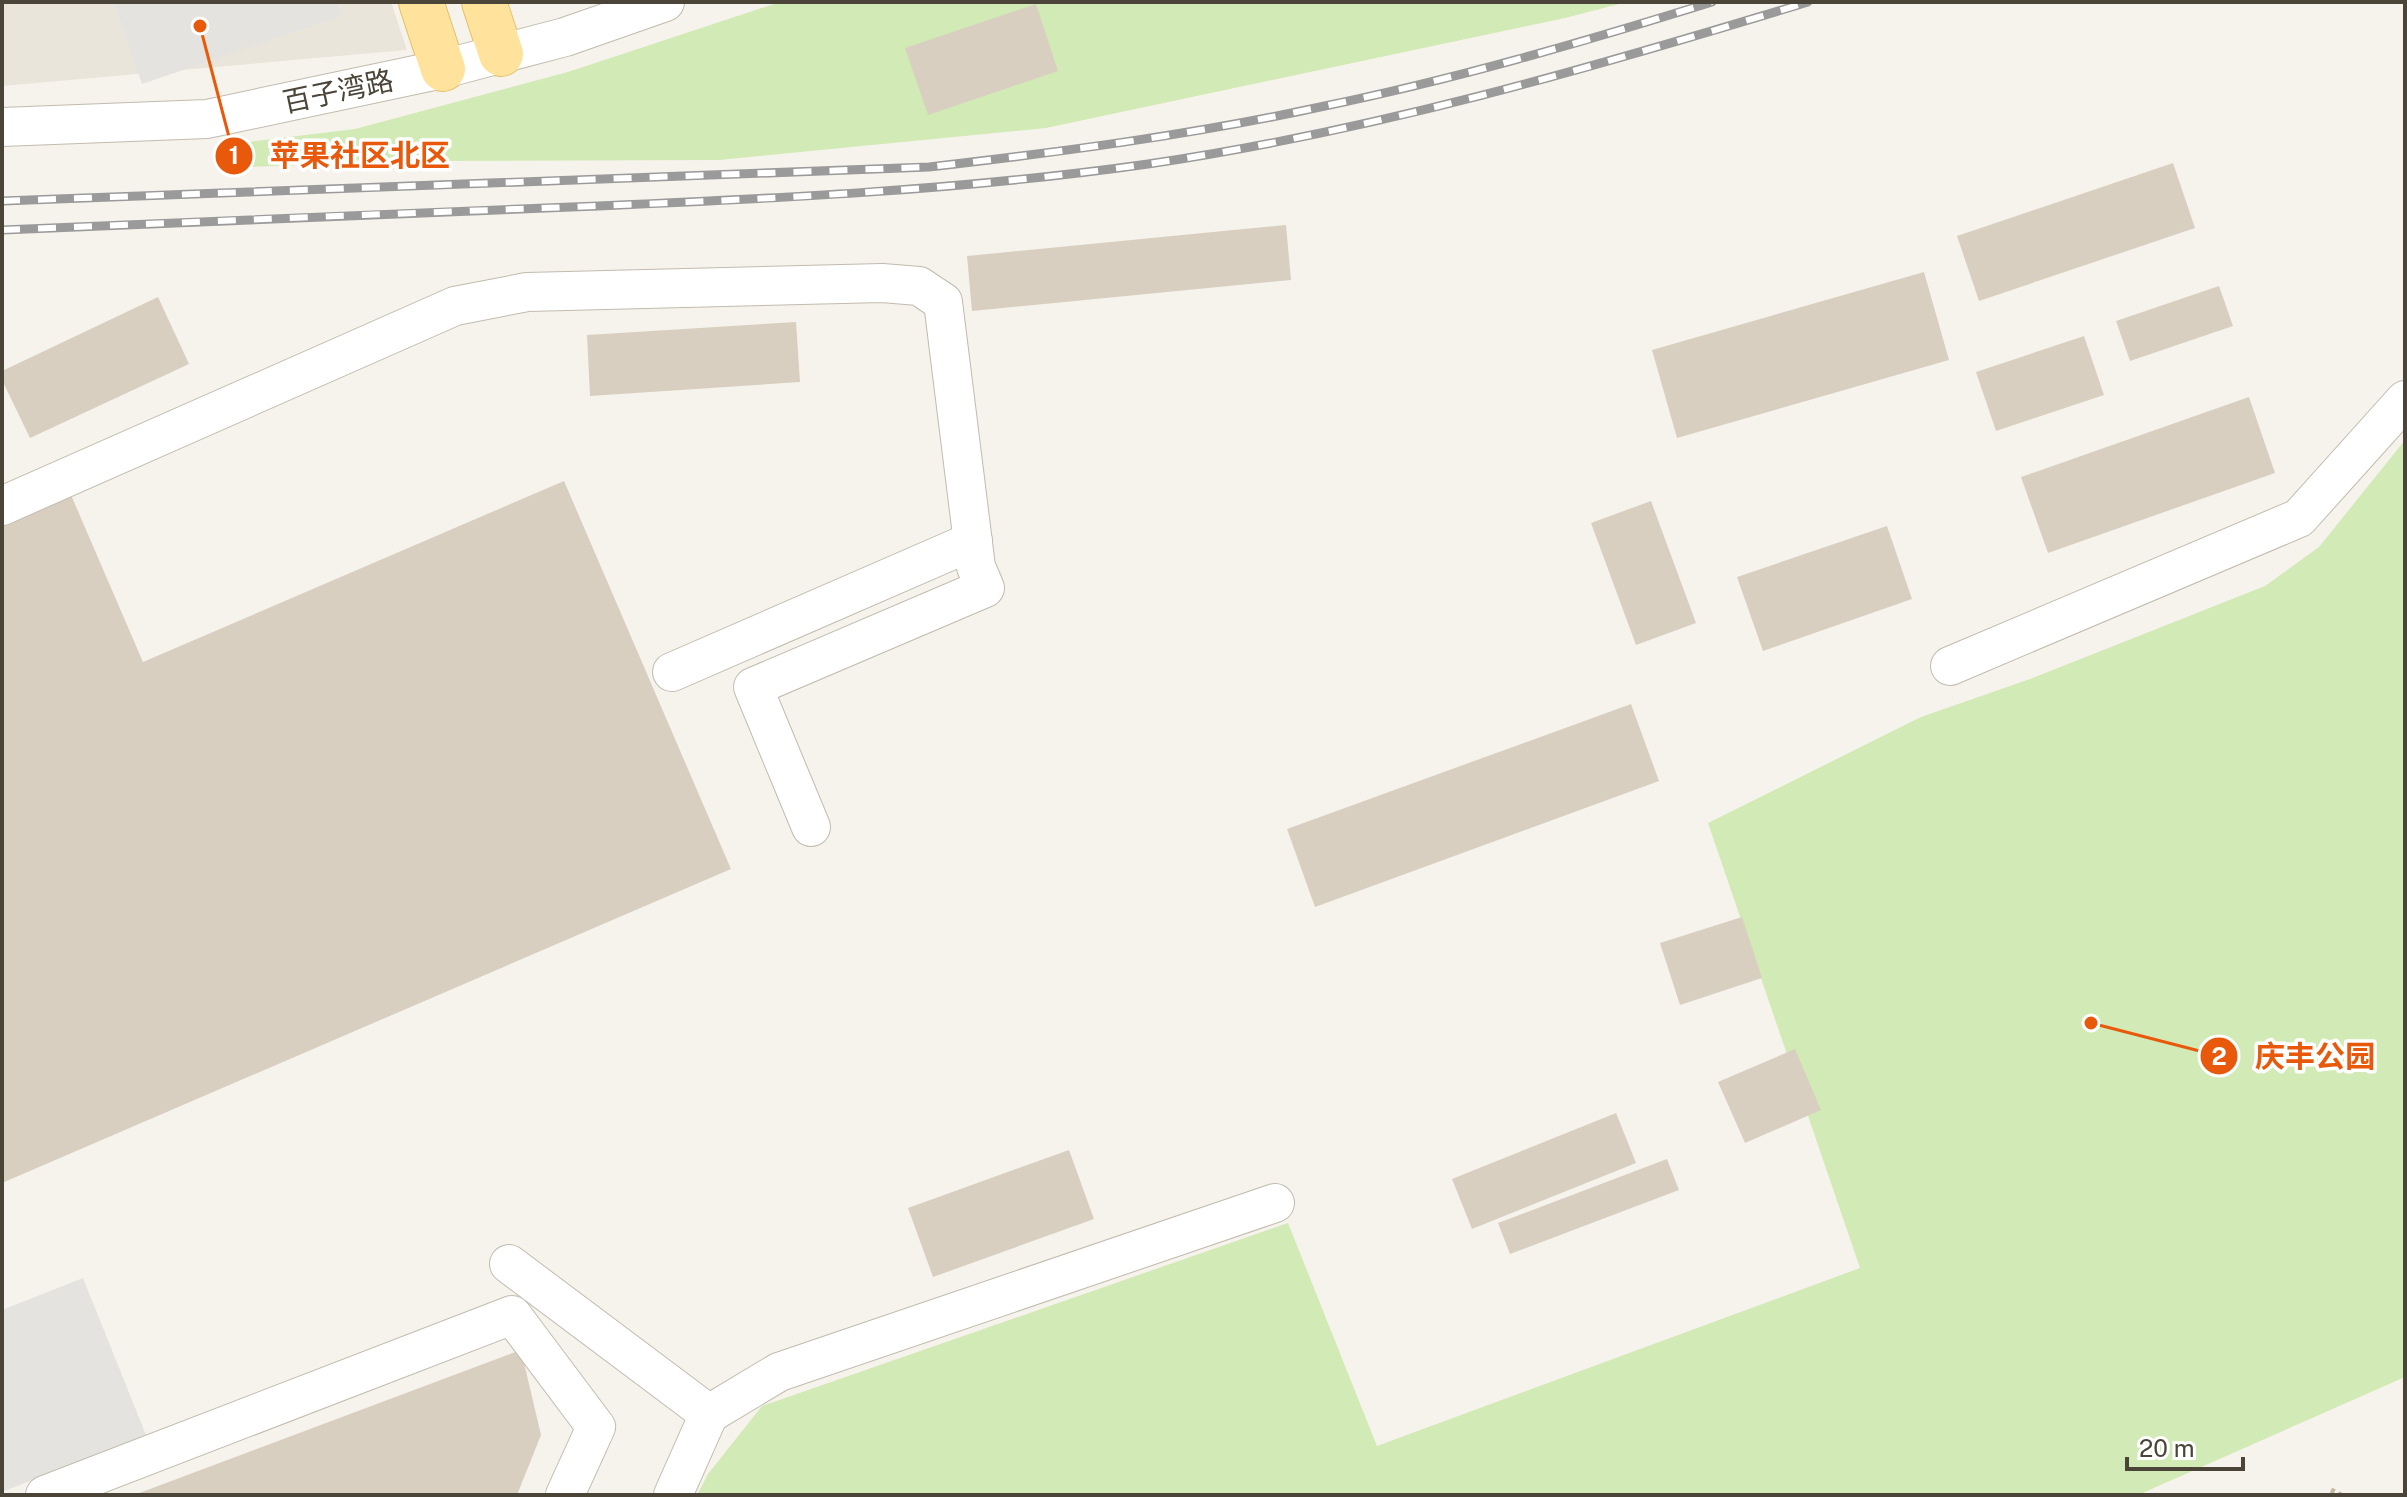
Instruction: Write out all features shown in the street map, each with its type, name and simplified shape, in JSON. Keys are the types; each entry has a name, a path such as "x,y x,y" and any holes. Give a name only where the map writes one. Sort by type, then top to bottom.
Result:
{"main road":[{"path":"421,2 443,69"},
{"path":"484,2 501,54"}],"street":[{"name":"百子湾路","path":"2,127 207,119 443,69 665,2"},
{"path":"2,506 455,306 527,292 882,283 919,286 943,302 976,567 985,588 753,687 811,827"},
{"path":"1950,666 2299,518 2405,400"},
{"path":"672,672 973,541"},
{"path":"673,1495 709,1414 779,1372 1275,1203"},
{"path":"509,1264 709,1414"},
{"path":"45,1495 512,1315 596,1427 565,1495"},
{"path":"550,1366 594,1327"}],"path":[{"path":"2331,1490 2341,1495"}],"shaded area":[{"path":"2,2 391,2 407,50 2,86"},
{"path":"114,2 337,2 342,16 142,84"},
{"path":"83,1278 146,1435 2,1492 2,1310"}],"green space":[{"path":"780,2 1627,2 1565,18 1046,128 719,160 410,161 248,167 248,142 355,129 568,72"},
{"path":"2405,440 2405,1377 2138,1495 697,1495 708,1474 762,1406 1288,1223 1377,1446 1860,1268 1708,823 1921,717 2030,679 2265,586 2319,547"}],"building":[{"path":"1036,4 1058,71 928,115 905,48"},
{"path":"2173,163 2195,228 1979,301 1957,236"},
{"path":"1286,225 1291,280 972,311 967,256"},
{"path":"1924,272 1949,360 1677,438 1652,350"},
{"path":"2219,286 2233,326 2130,361 2116,321"},
{"path":"158,297 189,364 30,438 2,380 2,371"},
{"path":"796,322 800,382 590,396 587,335"},
{"path":"2084,336 2104,395 1996,431 1976,372"},
{"path":"2249,397 2275,473 2048,553 2021,477"},
{"path":"564,481 731,869 2,1183 2,517 68,488 143,662"},
{"path":"1651,501 1696,623 1636,645 1591,523"},
{"path":"1887,526 1912,599 1763,651 1737,577"},
{"path":"1631,704 1659,781 1315,907 1287,829"},
{"path":"1742,917 1762,978 1680,1005 1660,943"},
{"path":"1795,1049 1821,1110 1745,1143 1718,1082"},
{"path":"1616,1113 1636,1163 1472,1229 1452,1179"},
{"path":"1069,1150 1094,1219 933,1277 908,1208"},
{"path":"1667,1159 1679,1190 1510,1254 1498,1223"},
{"path":"521,1350 541,1435 517,1495 134,1495"}],"railway":[{"path":"2,201 929,167 1125,142 1320,107 1517,59 1712,2"},
{"path":"2,230 788,197 1005,181 1148,164 1399,116 1563,74 1808,2"}],"place":[{"name":"苹果社区北区","path":"200,26"},
{"name":"庆丰公园","path":"2091,1023"}]}
